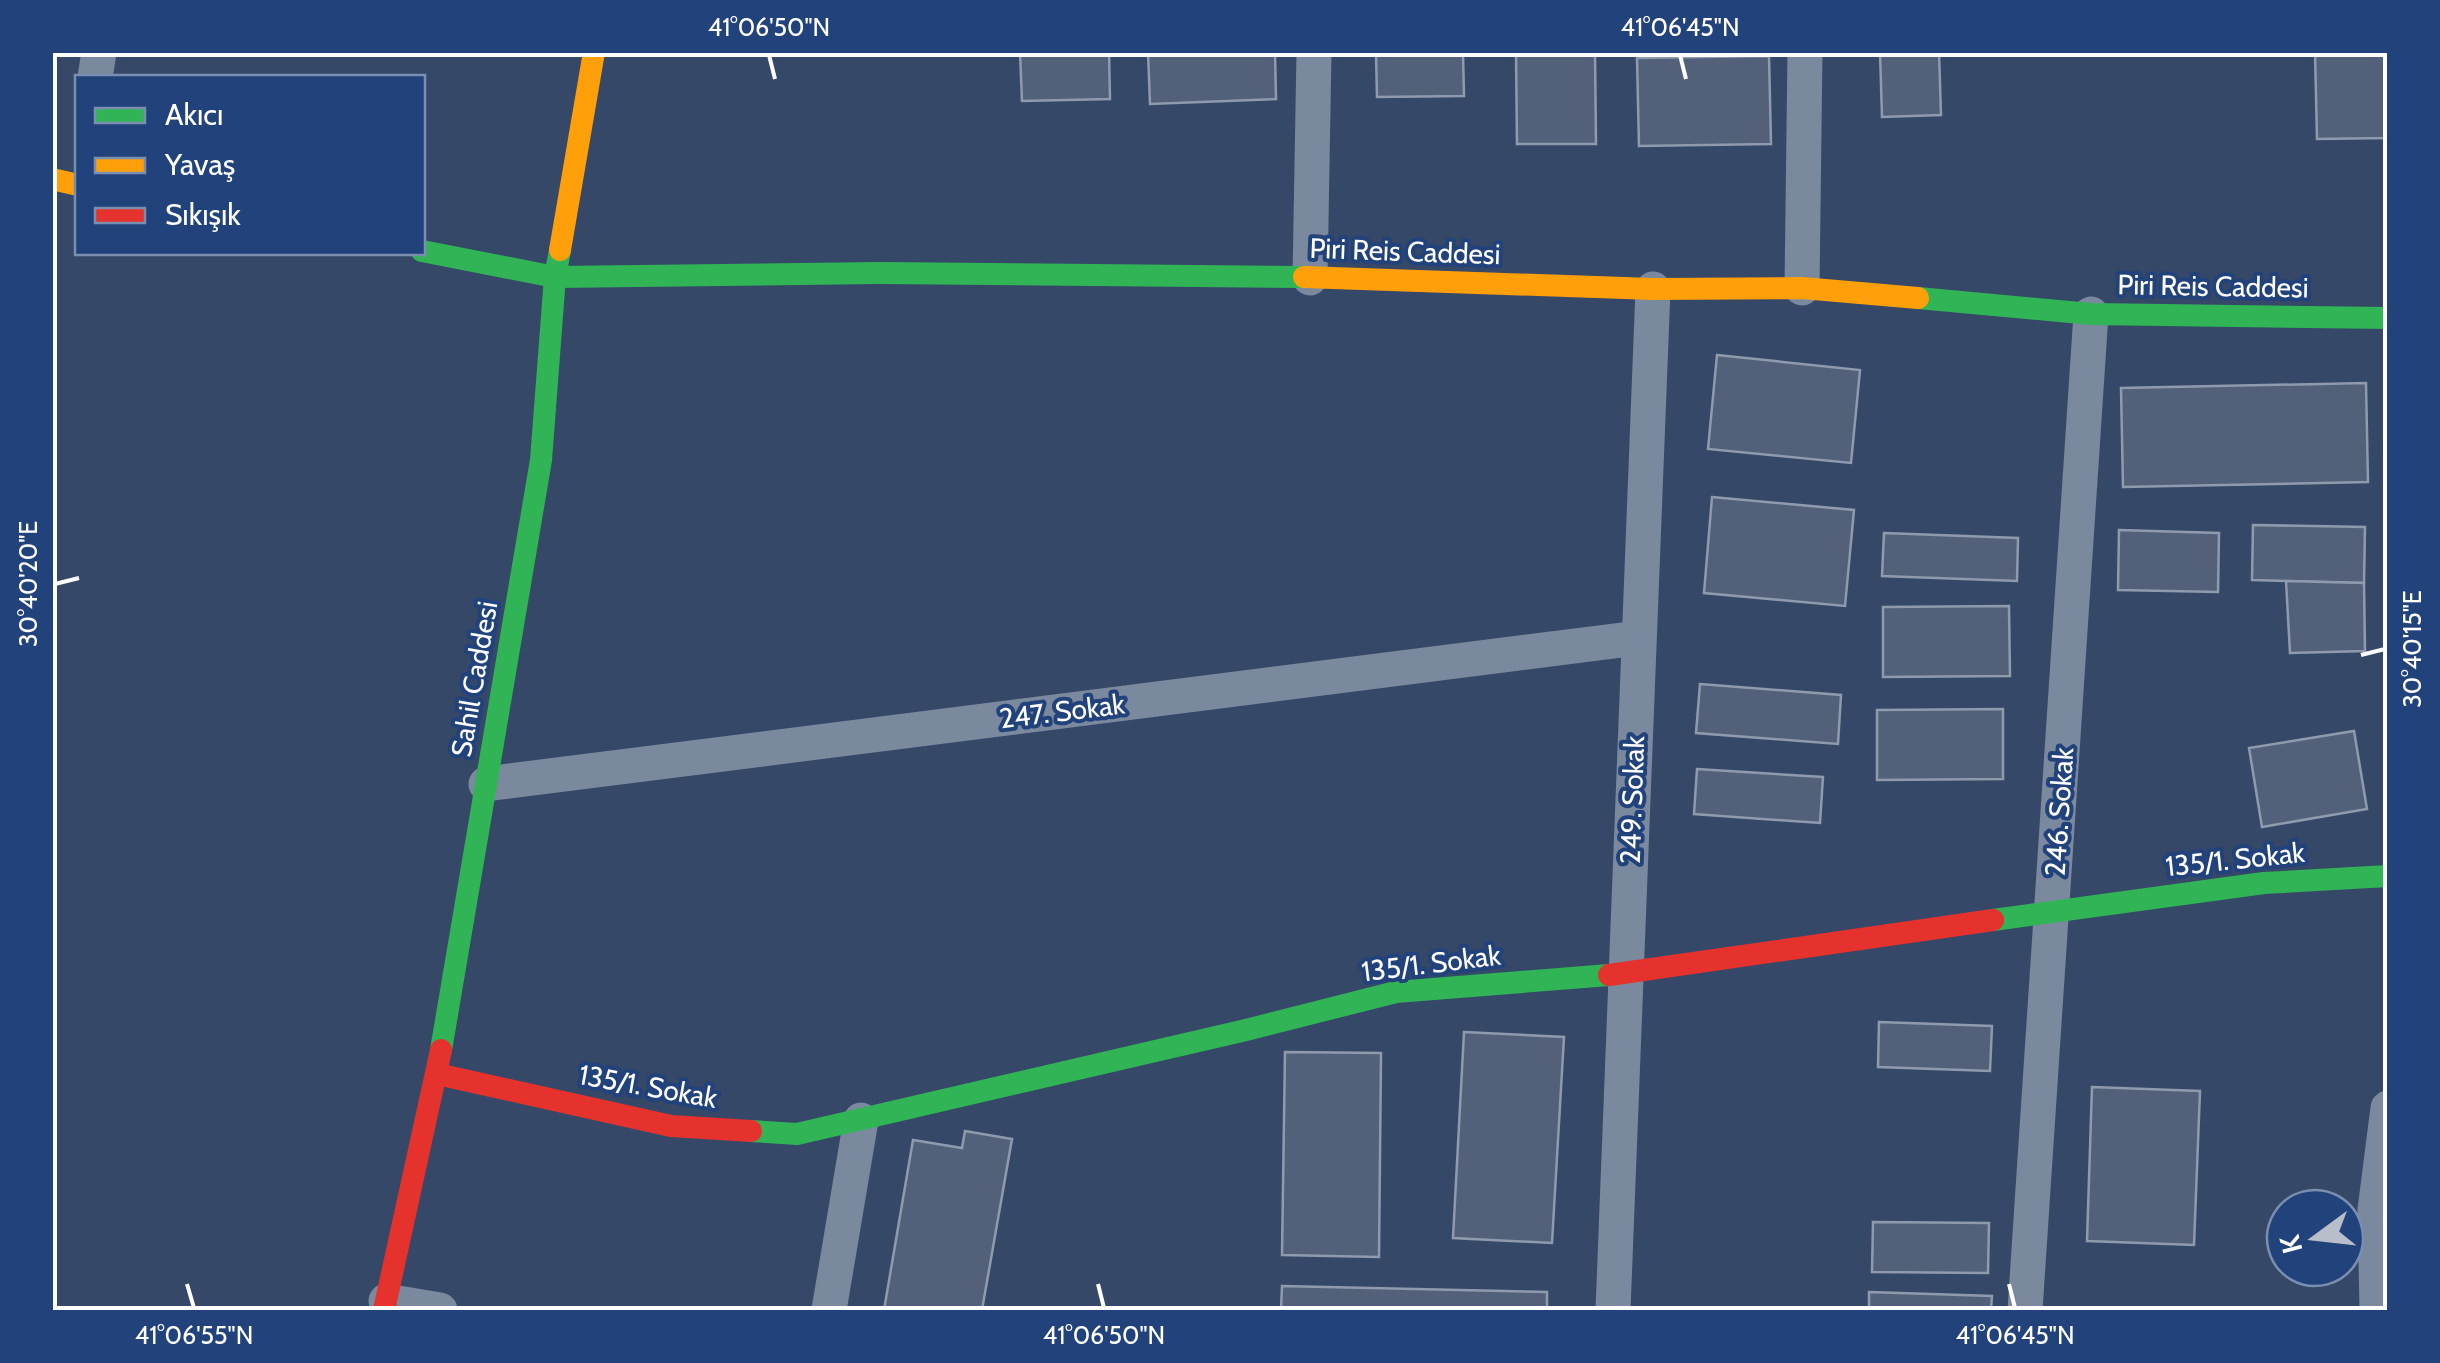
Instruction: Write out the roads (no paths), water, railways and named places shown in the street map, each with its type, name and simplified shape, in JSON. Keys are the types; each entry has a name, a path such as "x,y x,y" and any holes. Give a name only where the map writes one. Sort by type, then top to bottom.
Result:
{"street":[{"name":"Sahil Caddesi","path":"385,1306 437,1074 541,460 555,277 594,52"},
{"path":"1310,278 1314,52"},
{"path":"1802,288 1805,52"},
{"name":"Piri Reis Caddesi","path":"425,252 555,277 880,273 1310,278 1653,289 1802,288 2091,314 2388,318"},
{"name":"249. Sokak","path":"1613,1310 1653,289"},
{"name":"246. Sokak","path":"2025,1310 2091,314"},
{"name":"247. Sokak","path":"486,784 1638,638"},
{"name":"135/1. Sokak","path":"437,1074 670,1126 797,1134 1396,992 1625,974 2264,883 2388,876"},
{"path":"2378,1310 2375,1210 2388,1108"},
{"path":"828,1310 860,1120"},
{"path":"385,1306 440,1310"}]}
